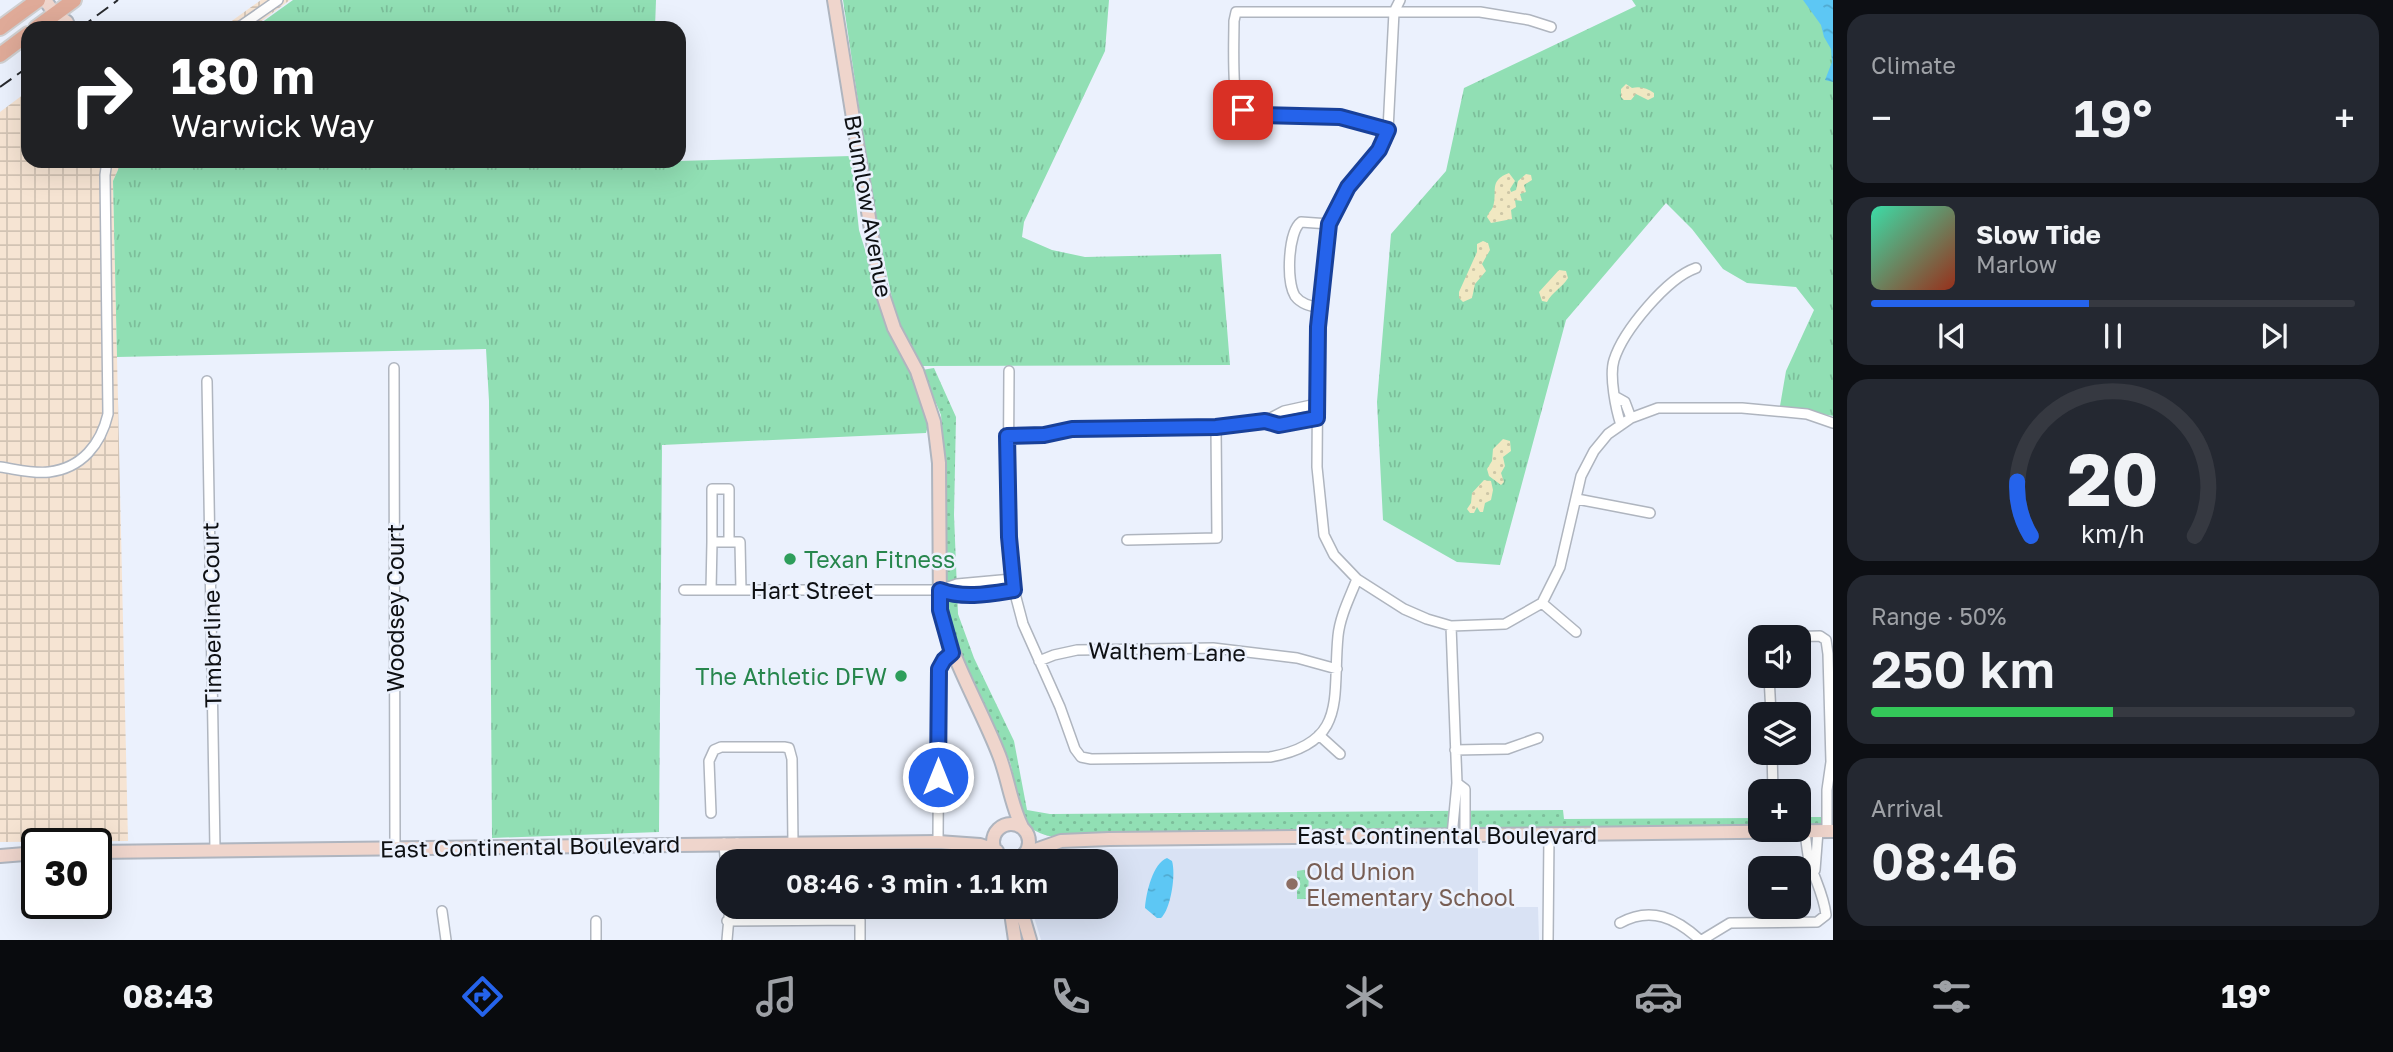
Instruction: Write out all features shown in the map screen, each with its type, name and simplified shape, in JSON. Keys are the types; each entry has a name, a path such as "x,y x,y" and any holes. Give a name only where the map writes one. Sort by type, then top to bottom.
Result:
{"main road":[{"path":"14,18 23,0"},
{"path":"0,28 38,0"},
{"path":"45,0 65,12"},
{"name":"Brumlow Avenue","path":"834,0 880,286 894,328 917,371 934,422 939,463 940,610 952,653 993,740 1024,829"},
{"path":"49,21 65,12"},
{"path":"0,55 21,39"},
{"name":"Brumlow Avenue","path":"999,829 1007,814 1009,788"},
{"path":"997,849 994,841 999,829 1012,824 1024,829 1029,842 1025,849"},
{"name":"East Continental Boulevard","path":"964,842 999,829"},
{"name":"East Continental Boulevard","path":"1024,829 1060,841 1225,836 1748,831"},
{"name":"East Continental Boulevard","path":"1040,849 1060,841"},
{"name":"East Continental Boulevard","path":"112,852 938,842 964,842 987,849"},
{"path":"0,856 21,854"},
{"path":"1012,919 1015,940"},
{"path":"1024,919 1030,940"}],"street":[{"path":"248,21 278,0"},
{"path":"1388,0 1394,12"},
{"path":"1400,0 1394,12 1388,130 1379,150 1348,187 1329,224 1320,308 1316,404 1317,467 1324,535 1334,555 1357,579 1427,619 1451,626 1505,624 1542,603 1560,567 1581,476 1594,451 1608,434 1631,418 1658,408 1744,408 1807,414 1833,422"},
{"path":"1388,130 1340,117 1255,115 1243,110 1237,103 1236,92 1236,12 1480,12 1530,20 1551,27"},
{"path":"0,467 49,472 73,464 92,450 103,433 108,414 106,168"},
{"path":"1320,308 1308,305 1293,292 1290,255 1293,233 1301,222 1329,224"},
{"path":"1621,425 1614,406 1614,361 1632,326 1668,285 1683,272 1696,268"},
{"name":"Woodsey Court","path":"394,369 395,847"},
{"path":"1009,371 1007,436 1012,579 1023,624 1077,753 1086,758 1270,757 1301,748 1319,735 1330,722 1337,669 1338,633 1357,579"},
{"name":"Timberline Court","path":"207,381 215,849"},
{"path":"1616,397 1625,402 1631,418"},
{"path":"1007,436 1044,435 1072,429 1216,427 1265,421 1284,411 1316,404"},
{"path":"1265,421 1279,425 1317,418"},
{"path":"1127,540 1217,538 1216,427"},
{"path":"711,590 712,489 729,489 729,542"},
{"path":"1577,499 1650,513"},
{"path":"712,542 740,541 741,590"},
{"path":"940,590 957,584 1012,579"},
{"name":"Hart Street","path":"684,590 940,590"},
{"path":"940,590 956,595 1014,590"},
{"path":"1542,603 1576,632"},
{"path":"1451,626 1457,783 1465,789 1458,836"},
{"path":"1620,923 1632,916 1659,915 1676,921 1701,940 1730,923 1817,922 1826,915 1815,871 1831,762 1828,654 1826,640 1820,636 1811,636"},
{"name":"Walthem Lane","path":"1039,661 1077,650 1213,648 1297,658 1337,669"},
{"path":"938,842 939,669 952,653"},
{"path":"1319,735 1340,754"},
{"path":"1455,750 1507,750 1538,738"},
{"path":"711,813 709,761 714,750 721,747 789,748 792,759 793,843"},
{"path":"1548,940 1549,835"},
{"path":"730,843 732,849"},
{"path":"730,843 730,849"},
{"path":"442,911 446,940"},
{"path":"727,940 727,921 860,920 860,940"},
{"path":"596,921 596,940"}],"shaded area":[{"path":"261,0 290,0 262,21 232,21"},
{"path":"21,96 21,168 119,168 113,181 128,841 112,841 112,828 21,828 21,842 0,842 0,112"},
{"name":"Old Union Elementary School","path":"1478,848 1478,907 1538,907 1539,940 1041,940 1035,919 1118,919 1118,849 1050,849"}],"green space":[{"path":"293,0 656,0 655,21 264,21"},
{"path":"843,0 1109,0 1105,51 1024,222 1022,237 1052,250 1085,257 1221,254 1230,365 922,366 905,336 894,308 876,222"},
{"path":"1632,0 1833,0 1833,416 1780,406 1786,371 1814,310 1796,287 1747,283 1723,269 1692,229 1666,203 1566,320 1500,565 1457,562 1383,520 1377,402 1391,234 1446,171 1464,88 1636,6"},
{"path":"851,156 859,230 888,325 920,388 929,422 926,433 662,445 659,832 492,838 489,401 486,349 117,357 113,181 119,168 686,168 686,161"},
{"path":"934,368 956,417 954,515 958,614 974,658 1014,741 1027,810 1050,814 1563,810 1564,819 1748,818 1748,827 1049,836 1036,831 1021,817 1010,762 951,637 945,611 944,454 941,415 922,370"},
{"path":"1833,784 1833,827 1811,827 1811,817 1832,817"},
{"path":"1309,869 1308,899 1297,899 1297,871"}],"sand":[{"path":"1626,84 1632,88 1649,90 1654,93 1654,97 1648,100 1636,94 1631,100 1624,100 1621,97 1621,89"},
{"path":"1509,173 1515,181 1511,192 1516,190 1518,181 1526,174 1531,175 1532,180 1524,185 1526,192 1520,194 1522,201 1515,200 1516,207 1511,210 1512,219 1491,223 1487,217 1493,207 1496,183"},
{"path":"1483,241 1488,243 1490,250 1482,264 1486,271 1475,284 1472,298 1463,302 1459,298 1459,292 1477,252 1477,244"},
{"path":"1559,270 1566,271 1568,278 1547,302 1542,301 1539,292"},
{"path":"1503,439 1510,441 1511,451 1503,457 1505,466 1501,473 1504,482 1501,485 1489,476 1487,469 1492,461 1493,449"},
{"path":"1484,480 1491,481 1491,500 1485,503 1483,512 1477,507 1474,513 1470,513 1467,509 1472,493"}],"water":[{"path":"1803,0 1833,0 1833,82 1825,80 1832,62 1831,49 1821,25"},
{"path":"1167,858 1172,861 1173,867 1172,891 1165,914 1157,918 1145,908 1146,902 1154,872"}],"railway":[{"path":"90,21 118,0"},
{"path":"0,87 21,72"}],"place":[{"name":"Texan Fitness","path":"790,559"},
{"name":"The Athletic DFW","path":"901,676"},
{"name":"Old Union Elementary School","path":"1292,884"}],"route":[{"path":"938,777 939,669 952,653 940,610 940,590 956,595 1014,590 1010,561 1007,436 1044,435 1072,429 1216,427 1265,421 1279,425 1317,418 1318,327 1329,224 1348,187 1379,150 1388,130 1340,117 1255,115 1243,110"}]}
